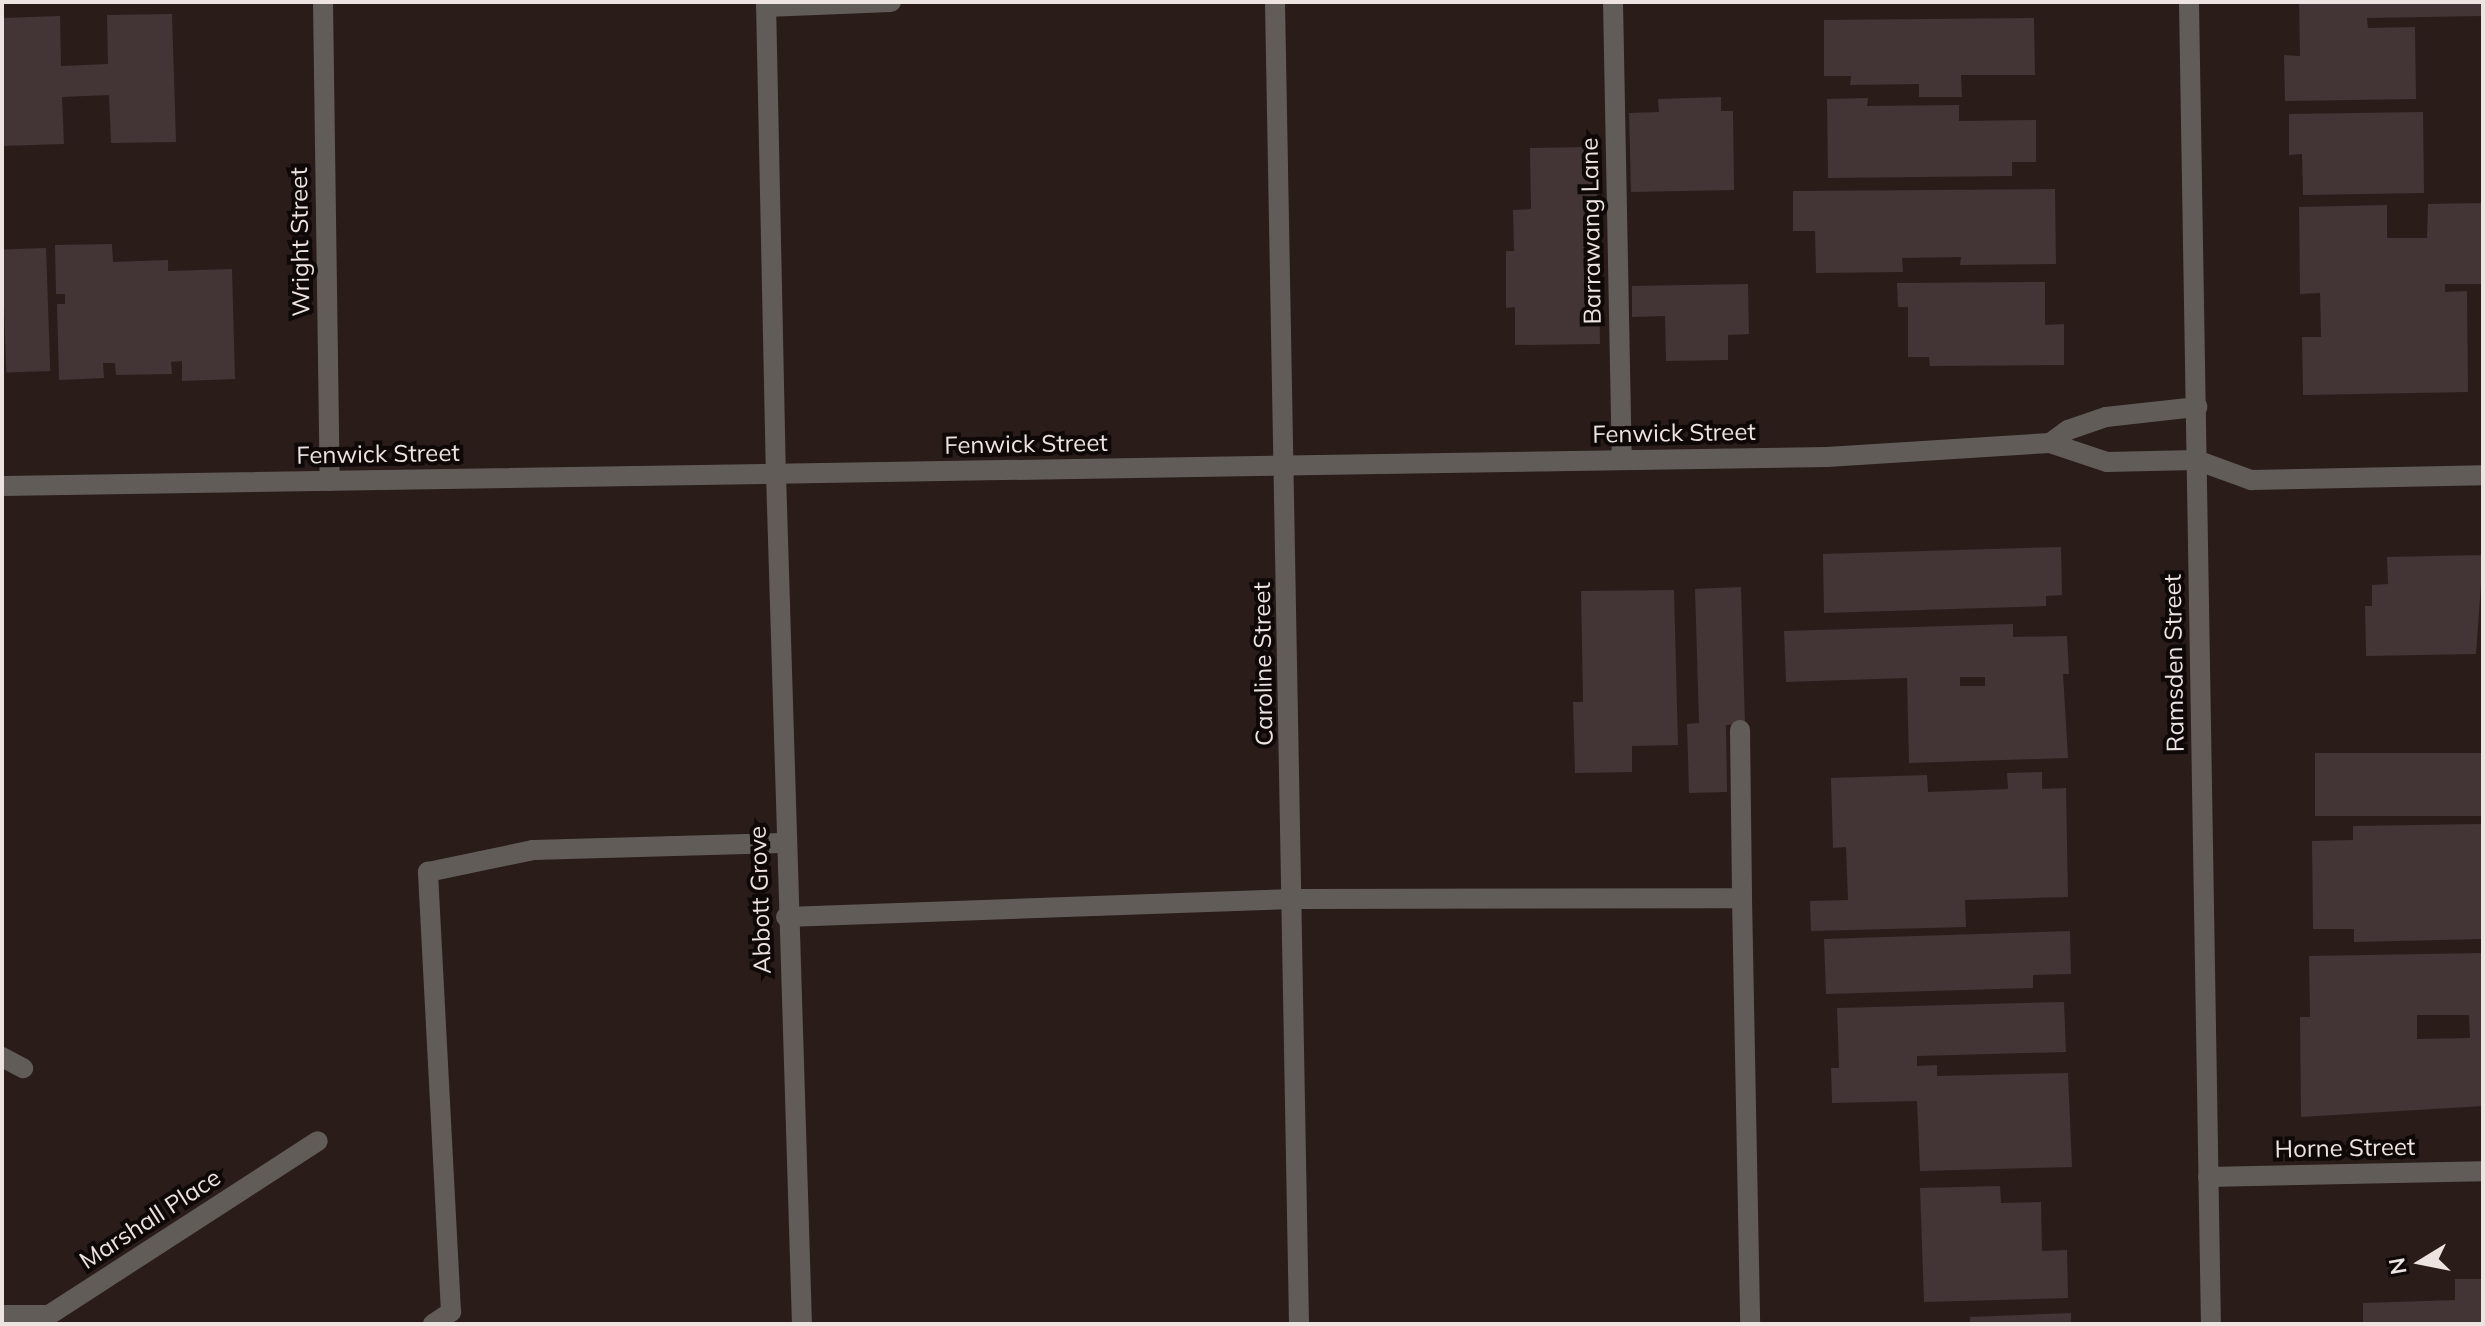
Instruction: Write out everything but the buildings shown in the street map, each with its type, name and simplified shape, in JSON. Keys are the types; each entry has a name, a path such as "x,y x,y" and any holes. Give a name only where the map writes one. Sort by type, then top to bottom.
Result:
{"street":[{"name":"Wright Street","path":"323,2 330,481"},
{"path":"766,4 891,2"},
{"name":"Caroline Street","path":"1275,2 1294,899 1299,1324"},
{"name":"Barrawang Lane","path":"1613,2 1622,460"},
{"name":"Ramsden Street","path":"2189,2 2211,1324"},
{"name":"Abbott Grove","path":"766,4 783,843 802,1324"},
{"name":"Fenwick Street","path":"2050,443 2068,430 2106,417 2197,407"},
{"name":"Fenwick Street","path":"2,486 1827,457 2050,443 2107,462 2196,460"},
{"path":"2196,460 2251,480 2483,475"},
{"path":"1740,730 1750,1324"},
{"path":"433,1324 451,1312 428,872 533,850 783,843"},
{"path":"786,917 1294,899 1742,898"},
{"path":"2,1057 23,1068"},
{"name":"Marshall Place","path":"2,1315 49,1315 318,1141"},
{"name":"Horne Street","path":"2208,1177 2483,1171"}]}
